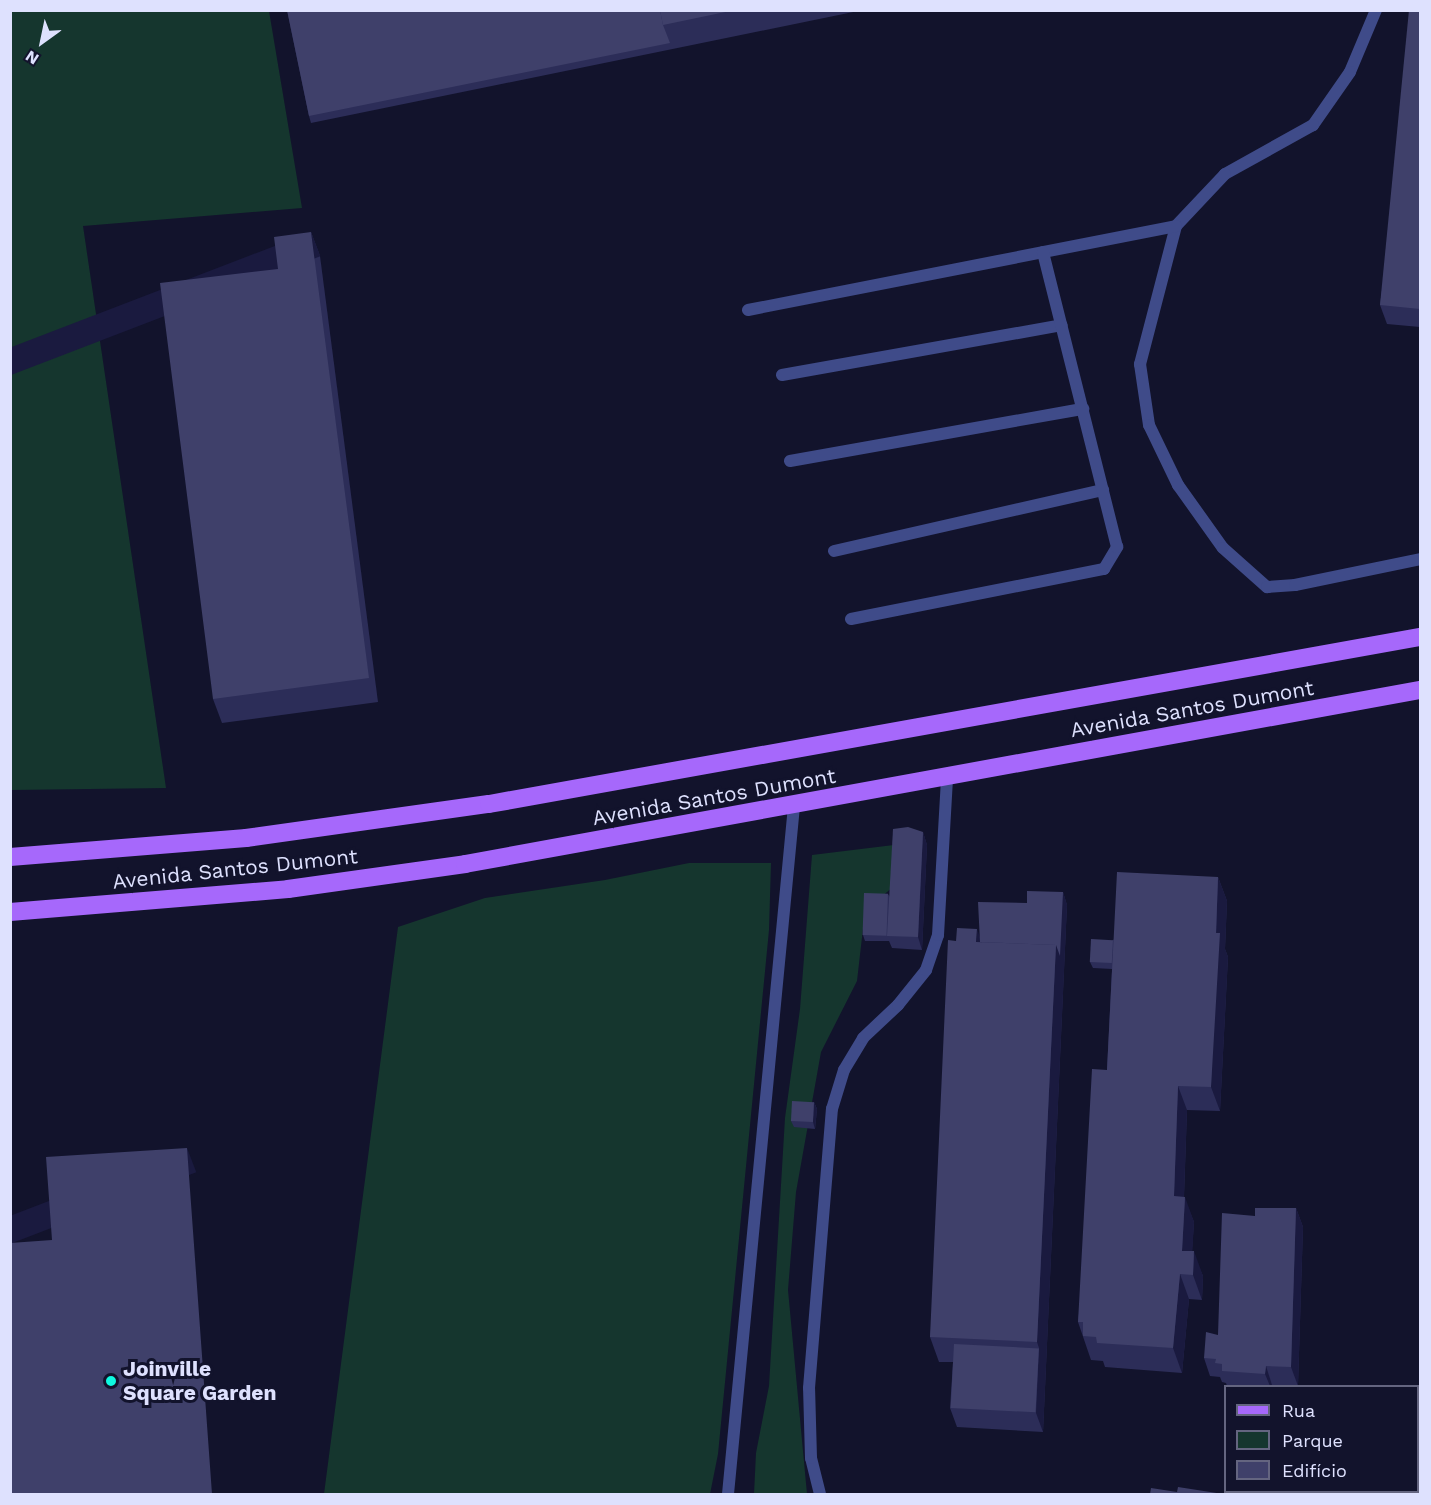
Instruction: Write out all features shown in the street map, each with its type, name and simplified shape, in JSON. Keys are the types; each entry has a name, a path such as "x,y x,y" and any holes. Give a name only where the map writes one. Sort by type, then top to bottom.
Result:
{"main road":[{"name":"Avenida Santos Dumont","path":"10,857 246,838 477,806 1420,637"},
{"name":"Avenida Santos Dumont","path":"10,912 288,889 465,864 794,806 1420,690"}],"lane":[{"path":"1376,10 1350,72 1313,125 1226,174 1176,226 1140,364 1149,425 1178,484 1223,548 1267,587 1295,585 1420,559"},
{"path":"748,310 1176,226"},
{"path":"851,620 1104,569 1117,546 1043,252"},
{"path":"782,375 1062,325"},
{"path":"790,461 1083,409"},
{"path":"834,551 1103,490"},
{"path":"820,1494 811,1458 809,1388 832,1109 844,1070 863,1038 898,1005 926,970 938,935 947,777"},
{"path":"728,1494 794,806"}],"green space":[{"path":"10,11 269,11 302,208 83,226 166,788 11,790"},
{"path":"902,844 894,886 865,911 857,981 821,1052 796,1192 788,1290 807,1494 754,1494 756,1453 769,1386 785,1118 800,1009 812,855"},
{"path":"689,863 771,863 769,930 718,1454 710,1494 324,1494 398,927 485,898 605,880"}],"building":[{"path":"287,10 660,10 670,43 309,116"},
{"path":"660,10 735,10 663,25"},
{"path":"1409,10 1420,10 1420,309 1380,305"},
{"path":"311,232 369,678 213,699 160,283 278,269 274,237"},
{"path":"908,827 923,832 918,937 887,936 893,829"},
{"path":"1117,872 1218,877 1216,933 1220,933 1211,1087 1178,1086 1174,1196 1185,1197 1182,1251 1194,1251 1193,1275 1180,1274 1173,1348 1097,1343 1096,1337 1083,1336 1083,1322 1078,1322 1092,1069 1107,1070"},
{"path":"1027,891 1063,892 1060,956 1056,945 980,942 978,902 1027,903"},
{"path":"864,893 888,894 887,936 863,935"},
{"path":"957,928 977,929 976,942 1056,945 1037,1342 930,1337 948,940 956,941"},
{"path":"1091,939 1113,940 1112,963 1090,962"},
{"path":"792,1101 814,1102 813,1122 791,1121"},
{"name":"Joinville Square Garden","path":"187,1148 212,1494 10,1494 10,1243 52,1240 46,1157"},
{"path":"1255,1208 1296,1208 1291,1367 1266,1366 1265,1374 1222,1371 1222,1364 1215,1363 1216,1359 1204,1358 1206,1332 1218,1335 1222,1213 1255,1216"},
{"path":"954,1344 1039,1348 1036,1412 951,1408"},
{"path":"1178,1487 1223,1494 1150,1494 1151,1488 1177,1492"}],"place":[{"name":"Joinville Square Garden","path":"111,1381"}]}
